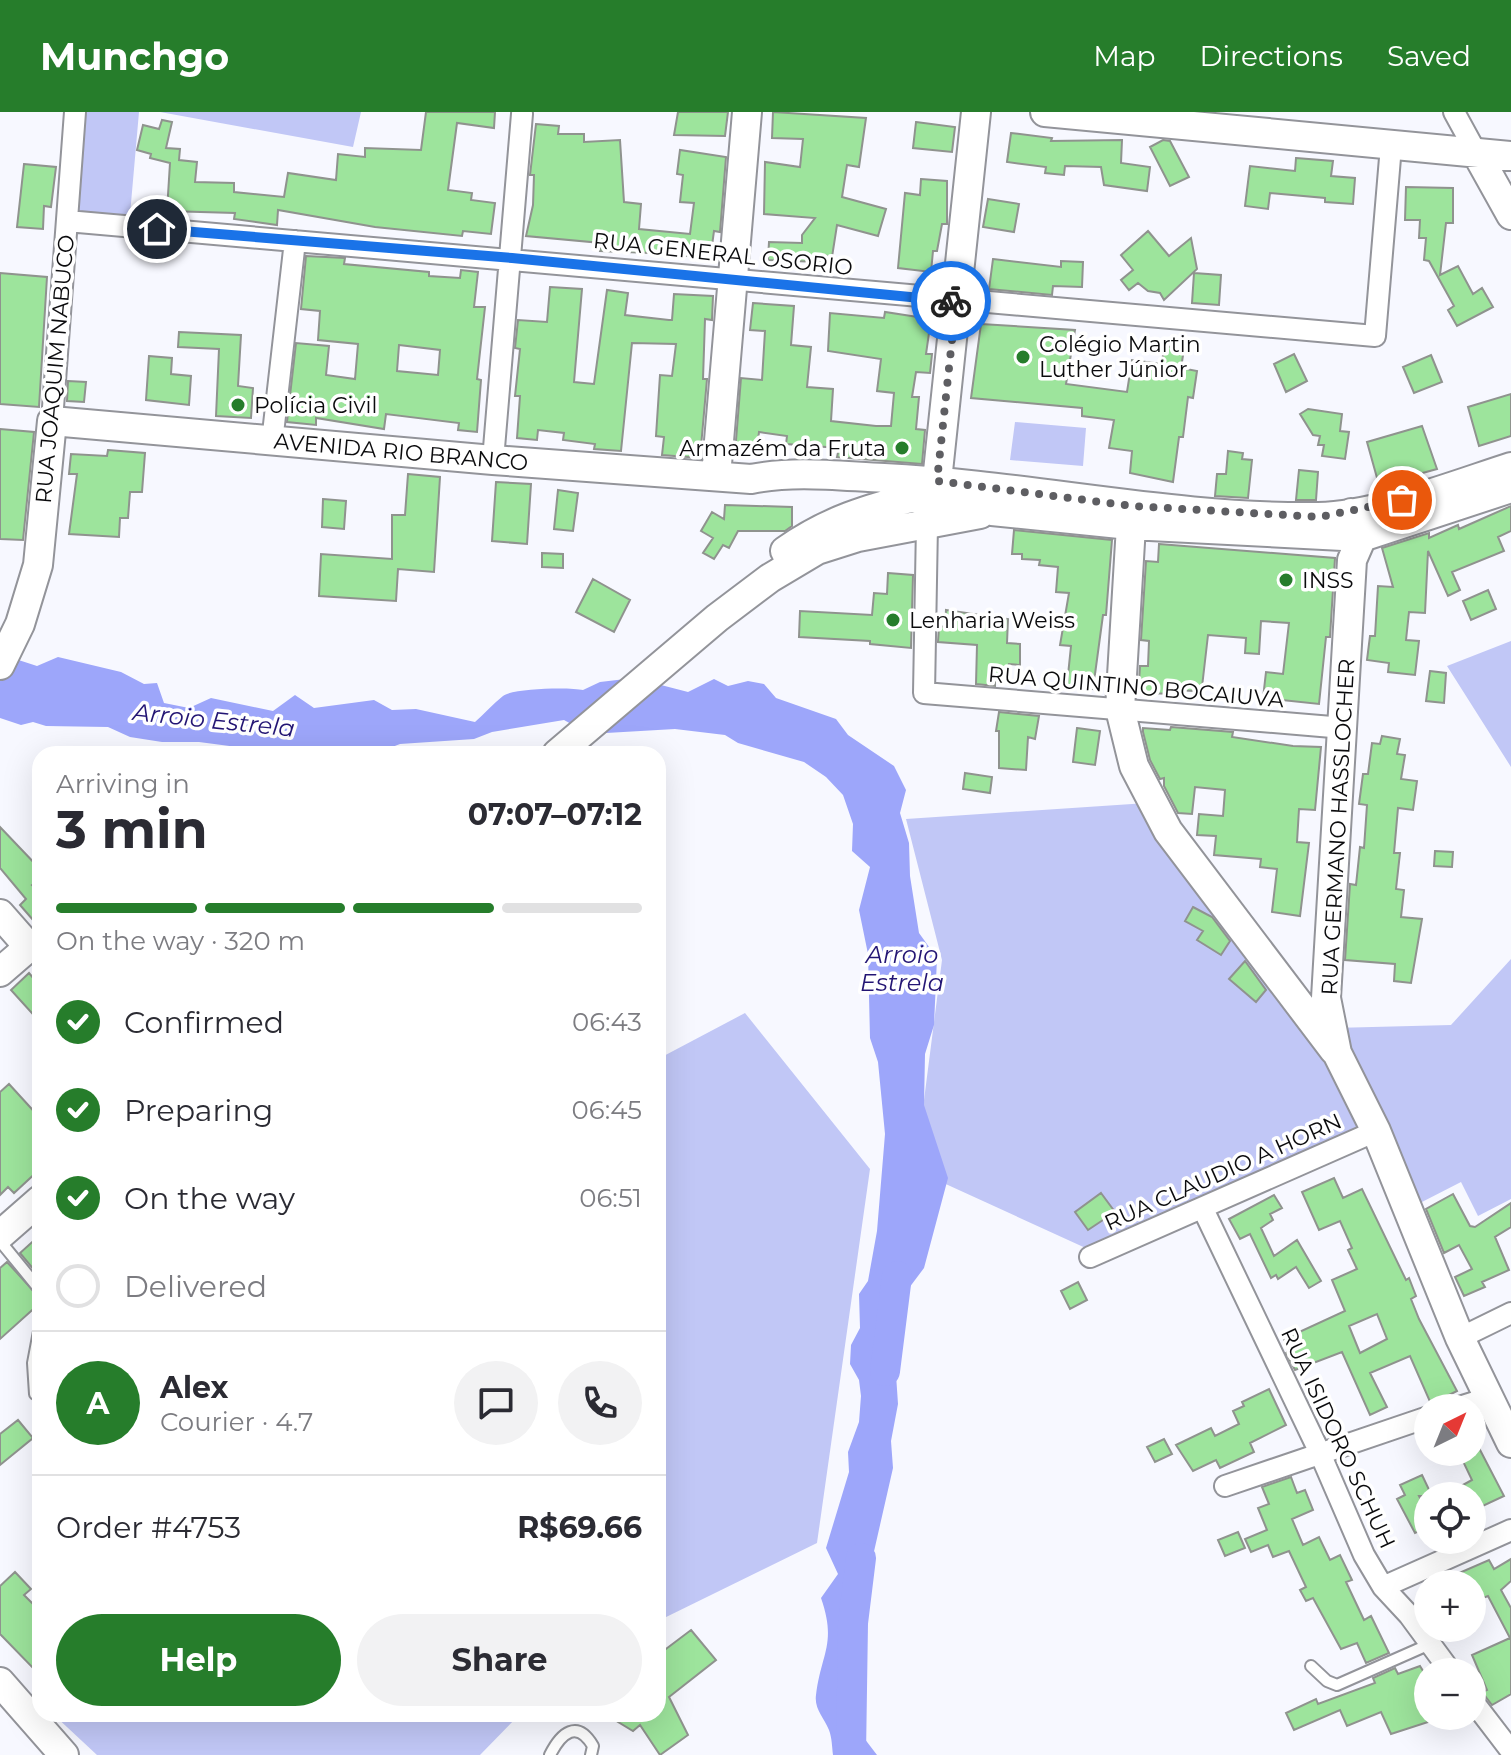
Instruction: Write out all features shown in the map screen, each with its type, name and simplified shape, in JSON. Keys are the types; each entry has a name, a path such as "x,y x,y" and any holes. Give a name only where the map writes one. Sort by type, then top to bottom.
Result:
{"main road":[{"path":"716,476 747,112"},
{"path":"928,489 956,302 976,112"},
{"path":"1045,112 1511,156"},
{"path":"1477,154 1511,215"},
{"name":"AVENIDA RIO BRANCO","path":"52,421 272,442 751,479 787,490 928,489"},
{"name":"RUA JOAQUIM NABUCO","path":"0,665 20,624 38,565 52,421"},
{"path":"1356,525 1511,467"},
{"path":"715,620 764,567 812,532 858,511 928,489 962,488 994,499 1131,516 1356,525 1511,488"},
{"path":"566,746 715,620 770,578 817,550 858,537 927,524 994,499"},
{"path":"1131,516 1120,709 1134,766 1168,831 1337,1053"},
{"name":"RUA GERMANO HASSLOCHER","path":"1356,525 1326,998 1337,1053 1376,1131 1460,1338 1511,1443"},
{"path":"0,914 32,944"},
{"path":"0,972 32,951"},
{"path":"1289,992 1305,1000 1326,998"},
{"path":"2,1232 32,1207"},
{"path":"0,1682 32,1718"},
{"path":"35,1722 64,1755"}],"street":[{"name":"RUA JOAQUIM NABUCO","path":"52,421 75,112"},
{"path":"1454,112 1477,154"},
{"path":"493,460 522,114"},
{"name":"RUA GENERAL OSORIO","path":"67,221 512,258 956,302 1375,336 1391,146"},
{"path":"272,442 295,241"},
{"name":"RUA QUINTINO BOCAIUVA","path":"927,524 924,693 1344,728"},
{"name":"RUA CLAUDIO A HORN","path":"1090,1257 1376,1131"},
{"name":"RUA ISIDORO SCHUH","path":"1203,1209 1319,1451 1364,1555 1383,1587 1440,1658"},
{"path":"1460,1338 1511,1313"},
{"path":"1225,1486 1319,1451 1414,1421"},
{"path":"1383,1587 1511,1530"},
{"path":"1486,1718 1511,1751"}],"lane":[{"path":"2,1232 32,1278"},
{"path":"1311,1666 1327,1681 1337,1685 1430,1644"},
{"path":"550,1755 559,1738 569,1730 579,1730 593,1746 591,1755"}],"shaded area":[{"path":"71,112 139,112 129,226 67,221"},
{"path":"160,112 361,112 353,147"},
{"path":"1015,422 1086,428 1083,466 1010,460"},
{"path":"1511,641 1511,767 1447,666"},
{"path":"1147,803 1284,993 1369,1128 1090,1250 915,1170 942,960 906,819"},
{"path":"1511,959 1511,1199 1478,1216 1461,1182 1420,1203 1333,1028 1451,1025"},
{"path":"745,1013 870,1169 817,1543 666,1617 666,1055"},
{"path":"62,1722 512,1722 480,1755 97,1755"}],"water":[{"name":"Arroio Estrela","path":"0,654 37,666 58,657 121,672 144,684 157,683 164,703 189,708 211,698 273,711 295,695 314,708 374,700 392,710 416,709 475,722 503,696 518,691 555,688 583,690 600,682 634,678 688,692 714,679 728,686 748,681 764,684 776,698 836,719 848,735 894,766 906,790 900,813 909,843 910,876 919,933 937,958 934,1025 925,1054 924,1105 948,1178 924,1268 897,1304 887,1325 894,1345 898,1404 891,1441 893,1468 870,1569 851,1612 858,1631 846,1670 850,1689 862,1708 861,1734 877,1755 833,1755 830,1733 816,1700 828,1638 821,1598 838,1574 826,1548 849,1472 848,1452 859,1422 861,1396 859,1380 850,1364 851,1345 860,1328 859,1294 868,1281 877,1231 885,1134 878,1062 870,1038 868,954 859,910 870,867 852,851 853,824 843,795 826,777 804,762 738,743 725,735 675,729 589,734 564,720 492,732 474,739 395,746 229,746 130,737 108,727 46,726 33,722 21,725 0,718"}],"building":[{"path":"426,112 495,112 494,128 457,123 448,190 472,193 471,200 495,203 491,234 463,231 462,236 375,227 278,210 277,225 234,219 235,213 167,211 170,163 150,158 151,154 137,150 143,125 159,129 162,120 172,122 166,148 180,149 179,160 197,162 195,182 234,183 234,192 284,197 288,173 336,180 338,154 365,157 365,148 421,150"},
{"path":"678,112 728,112 725,136 674,135"},
{"path":"773,112 866,118 859,167 847,165 842,197 886,209 878,236 837,225 832,257 823,255 819,262 768,260 769,242 802,243 802,235 815,218 764,214 765,162 800,167 803,139 772,138"},
{"path":"916,122 955,127 952,152 913,148"},
{"path":"536,124 559,126 558,134 584,134 584,142 620,140 624,202 641,204 639,229 690,234 694,203 680,202 683,175 677,174 680,150 726,157 720,232 714,231 710,260 677,254 600,251 601,243 526,236 533,205 534,175 530,175"},
{"path":"1011,133 1052,138 1051,141 1122,140 1121,163 1150,167 1147,191 1104,185 1101,167 1065,166 1064,175 1045,173 1046,167 1007,162"},
{"path":"1163,140 1170,141 1189,177 1170,186 1150,147"},
{"path":"1296,158 1333,161 1331,176 1355,178 1353,204 1270,193 1268,209 1245,206 1250,166 1295,171"},
{"path":"24,164 56,167 51,207 44,206 43,229 17,227"},
{"path":"921,179 947,181 947,224 942,224 937,251 933,251 931,272 898,268 905,193 920,195"},
{"path":"1406,187 1453,188 1453,223 1446,223 1440,275 1458,266 1473,294 1482,288 1493,307 1457,326 1448,310 1454,306 1429,261 1424,260 1426,238 1419,238 1420,220 1405,220"},
{"path":"988,199 1019,204 1014,232 983,227"},
{"path":"1148,231 1169,256 1191,238 1197,269 1164,300 1160,293 1148,291 1138,283 1129,290 1121,280 1133,270 1121,255"},
{"path":"306,256 345,258 344,264 429,272 429,276 460,278 461,270 478,272 474,307 485,307 477,379 481,380 477,432 458,430 459,423 386,414 384,429 316,418 316,425 287,422 296,343 329,346 326,375 355,379 358,344 318,340 320,311 301,309","holes":["399,345 440,350 438,375 397,371"]},
{"path":"993,259 1061,267 1061,261 1083,262 1082,287 1053,286 1052,295 989,289"},
{"path":"0,273 47,277 39,407 0,404"},
{"path":"1194,273 1221,275 1219,305 1192,303"},
{"path":"550,287 582,289 574,382 594,384 607,290 628,293 625,315 669,320 672,320 674,294 713,296 712,320 705,319 703,379 707,379 700,458 662,455 664,437 656,436 660,375 672,376 676,344 632,343 621,451 594,449 595,444 563,440 564,433 538,430 537,440 517,438 520,396 515,396 520,349 515,348 518,320 547,322"},
{"path":"753,303 794,306 791,345 811,347 807,387 833,389 831,421 876,426 891,426 894,393 877,391 881,359 828,351 830,313 884,318 885,312 931,319 926,354 932,354 930,373 916,372 912,397 919,397 916,429 925,430 922,464 837,457 839,448 786,444 787,436 759,432 756,456 735,453 741,378 762,380 765,331 750,330"},
{"path":"981,324 1075,330 1066,384 1127,392 1132,360 1162,364 1164,346 1184,349 1181,368 1197,371 1193,398 1188,397 1183,437 1179,437 1173,482 1130,473 1132,451 1109,448 1114,420 1082,416 1082,408 971,398"},
{"path":"179,332 241,335 238,386 253,388 251,418 216,416 219,349 178,347"},
{"path":"1294,354 1307,381 1286,392 1274,364"},
{"path":"1431,355 1442,382 1414,393 1403,367"},
{"path":"149,356 172,358 171,374 191,376 189,405 146,400"},
{"path":"68,381 86,382 84,402 67,401"},
{"path":"1511,394 1511,436 1479,446 1468,407"},
{"path":"1308,409 1342,414 1340,431 1349,432 1345,459 1322,456 1324,445 1318,445 1320,436 1313,435 1300,414"},
{"path":"1422,426 1437,469 1379,485 1367,442"},
{"path":"0,429 34,432 23,540 0,539"},
{"path":"108,450 145,453 142,492 130,492 128,518 120,518 119,537 69,534 77,474 69,474 71,454 107,456"},
{"path":"1228,451 1243,453 1242,459 1252,460 1248,498 1215,496 1217,474 1226,474"},
{"path":"1299,470 1318,472 1316,500 1296,500"},
{"path":"408,474 440,477 434,572 398,569 396,601 319,596 321,554 392,559 392,515 405,515"},
{"path":"496,482 531,484 527,544 492,541"},
{"path":"558,490 578,493 573,531 554,529"},
{"path":"323,499 346,501 344,529 322,527"},
{"path":"725,505 792,507 792,526 785,531 738,531 729,548 723,545 714,559 703,553 713,538 701,531 712,512 724,519"},
{"path":"1511,506 1511,531 1498,537 1504,551 1452,572 1460,590 1448,596 1428,551 1425,613 1409,612 1406,640 1419,641 1415,675 1388,672 1389,663 1367,660 1370,636 1375,636 1378,586 1393,587 1382,548 1429,533 1429,538 1458,525 1459,529"},
{"path":"1014,530 1112,540 1106,615 1103,615 1093,689 1067,685 1071,646 1060,645 1069,593 1056,592 1058,567 1039,565 1040,560 1022,559 1022,554 1012,554"},
{"path":"1159,544 1335,558 1330,637 1326,637 1319,704 1263,698 1266,672 1283,674 1289,623 1261,621 1259,654 1245,653 1246,638 1208,635 1202,687 1194,686 1193,691 1175,690 1175,694 1144,693 1144,683 1139,682 1140,666 1148,666 1149,641 1141,640 1146,561 1158,562"},
{"path":"542,553 563,554 563,568 542,567"},
{"path":"888,573 913,575 911,648 870,644 870,641 799,637 800,611 872,615 874,593 887,594"},
{"path":"593,579 630,600 614,632 576,612"},
{"path":"1488,590 1496,609 1471,620 1463,601"},
{"path":"946,610 1008,619 1007,643 1020,644 1020,665 1009,664 1008,678 995,678 995,686 976,684 977,645 938,642 939,626 945,627"},
{"path":"1430,671 1446,673 1444,703 1426,701"},
{"path":"999,712 1039,716 1035,739 1028,737 1026,770 999,768 999,731 996,731"},
{"path":"1171,727 1233,732 1232,737 1321,747 1315,810 1299,809 1297,842 1309,843 1300,916 1272,912 1277,869 1260,867 1261,859 1214,855 1216,836 1197,835 1199,814 1223,816 1225,790 1195,787 1192,814 1178,813 1164,786 1164,778 1160,779 1150,760 1143,732 1143,728 1170,730"},
{"path":"1077,728 1100,731 1095,765 1073,762"},
{"path":"1382,736 1400,739 1397,754 1405,755 1401,779 1417,781 1413,810 1398,808 1394,853 1400,853 1396,889 1404,890 1401,917 1422,919 1411,983 1394,981 1395,964 1345,960 1350,884 1356,885 1360,847 1364,848 1367,805 1359,804 1363,774 1368,774 1372,743 1380,744"},
{"path":"965,773 992,777 990,793 963,789"},
{"path":"0,827 32,861 32,919 20,905 26,899 0,868"},
{"path":"1435,851 1453,852 1452,867 1434,866"},
{"path":"1193,907 1212,917 1230,941 1221,955 1197,940 1203,931 1185,921"},
{"path":"1245,961 1266,990 1256,1002 1229,979"},
{"path":"29,973 32,977 32,1013 11,990"},
{"path":"9,1084 32,1109 32,1176 14,1193 8,1187 0,1195 0,1092"},
{"path":"1334,1178 1343,1198 1362,1189 1406,1280 1409,1278 1416,1296 1411,1299 1419,1319 1457,1391 1427,1394 1410,1356 1370,1373 1387,1407 1370,1415 1342,1352 1295,1370 1286,1353 1289,1351 1284,1339 1345,1311 1332,1280 1357,1269 1340,1221 1319,1230 1302,1192","holes":["1377,1314 1387,1339 1360,1353 1349,1326"]},
{"path":"1101,1193 1115,1212 1088,1230 1075,1212"},
{"path":"1453,1194 1470,1226 1475,1227 1511,1203 1511,1227 1495,1237 1509,1270 1482,1282 1485,1287 1464,1296 1455,1277 1472,1269 1459,1245 1444,1253 1426,1209"},
{"path":"1274,1195 1282,1208 1270,1214 1273,1220 1261,1228 1274,1256 1297,1240 1321,1281 1309,1288 1296,1267 1278,1279 1276,1275 1271,1278 1250,1234 1240,1239 1229,1219"},
{"path":"32,1242 32,1267 20,1253"},
{"path":"7,1262 32,1289 32,1310 0,1339 0,1268"},
{"path":"1078,1282 1087,1300 1070,1309 1061,1291"},
{"path":"1269,1389 1286,1425 1250,1443 1254,1452 1220,1468 1216,1460 1193,1471 1176,1445 1211,1428 1215,1436 1239,1424 1233,1411 1244,1406 1242,1402"},
{"path":"18,1420 32,1439 0,1465 0,1434"},
{"path":"1164,1439 1172,1454 1155,1462 1147,1447"},
{"path":"1486,1461 1504,1496 1486,1504 1486,1482 1468,1482 1472,1480 1465,1466 1486,1466"},
{"path":"1422,1475 1425,1482 1414,1482 1414,1531 1397,1499 1405,1495 1400,1485"},
{"path":"1291,1477 1297,1493 1305,1490 1313,1510 1292,1519 1303,1545 1319,1537 1330,1560 1340,1555 1352,1580 1346,1582 1364,1620 1371,1616 1389,1653 1366,1663 1357,1643 1341,1649 1313,1598 1306,1601 1300,1590 1306,1587 1289,1551 1273,1557 1268,1545 1251,1552 1245,1539 1267,1530 1258,1508 1269,1504 1262,1487"},
{"path":"1238,1532 1245,1548 1225,1556 1218,1540"},
{"path":"1511,1559 1511,1581 1501,1590 1511,1608 1511,1694 1492,1705 1486,1697 1486,1658 1473,1658 1472,1655 1510,1638 1486,1597 1486,1570 1466,1570 1489,1560 1494,1569"},
{"path":"15,1572 31,1589 24,1595 32,1603 32,1667 0,1634 0,1586"},
{"path":"691,1630 716,1660 669,1697 688,1735 660,1755 640,1725 633,1731 618,1722 666,1722 666,1649"},
{"path":"1395,1668 1398,1674 1414,1668 1414,1727 1391,1734 1381,1712 1347,1726 1340,1710 1294,1730 1286,1713 1316,1699 1318,1704 1375,1683 1373,1678"}],"waterway":[{"name":"Arroio Estrela","path":"885,1371 897,1276"},
{"name":"Arroio Estrela","path":"851,1755 853,1623 861,1558"}],"way so far":[{"path":"951,301 956,302 937,481 1132,506 1320,517 1402,500"}],"place":[{"name":"Colégio Martin Luther Júnior","path":"1023,357"},
{"name":"Polícia Civil","path":"238,405"},
{"name":"Armazém da Fruta","path":"902,448"},
{"name":"INSS","path":"1286,580"},
{"name":"Lenharia Weiss","path":"893,620"}],"route":[{"path":"157,229 512,258 951,301"}]}
